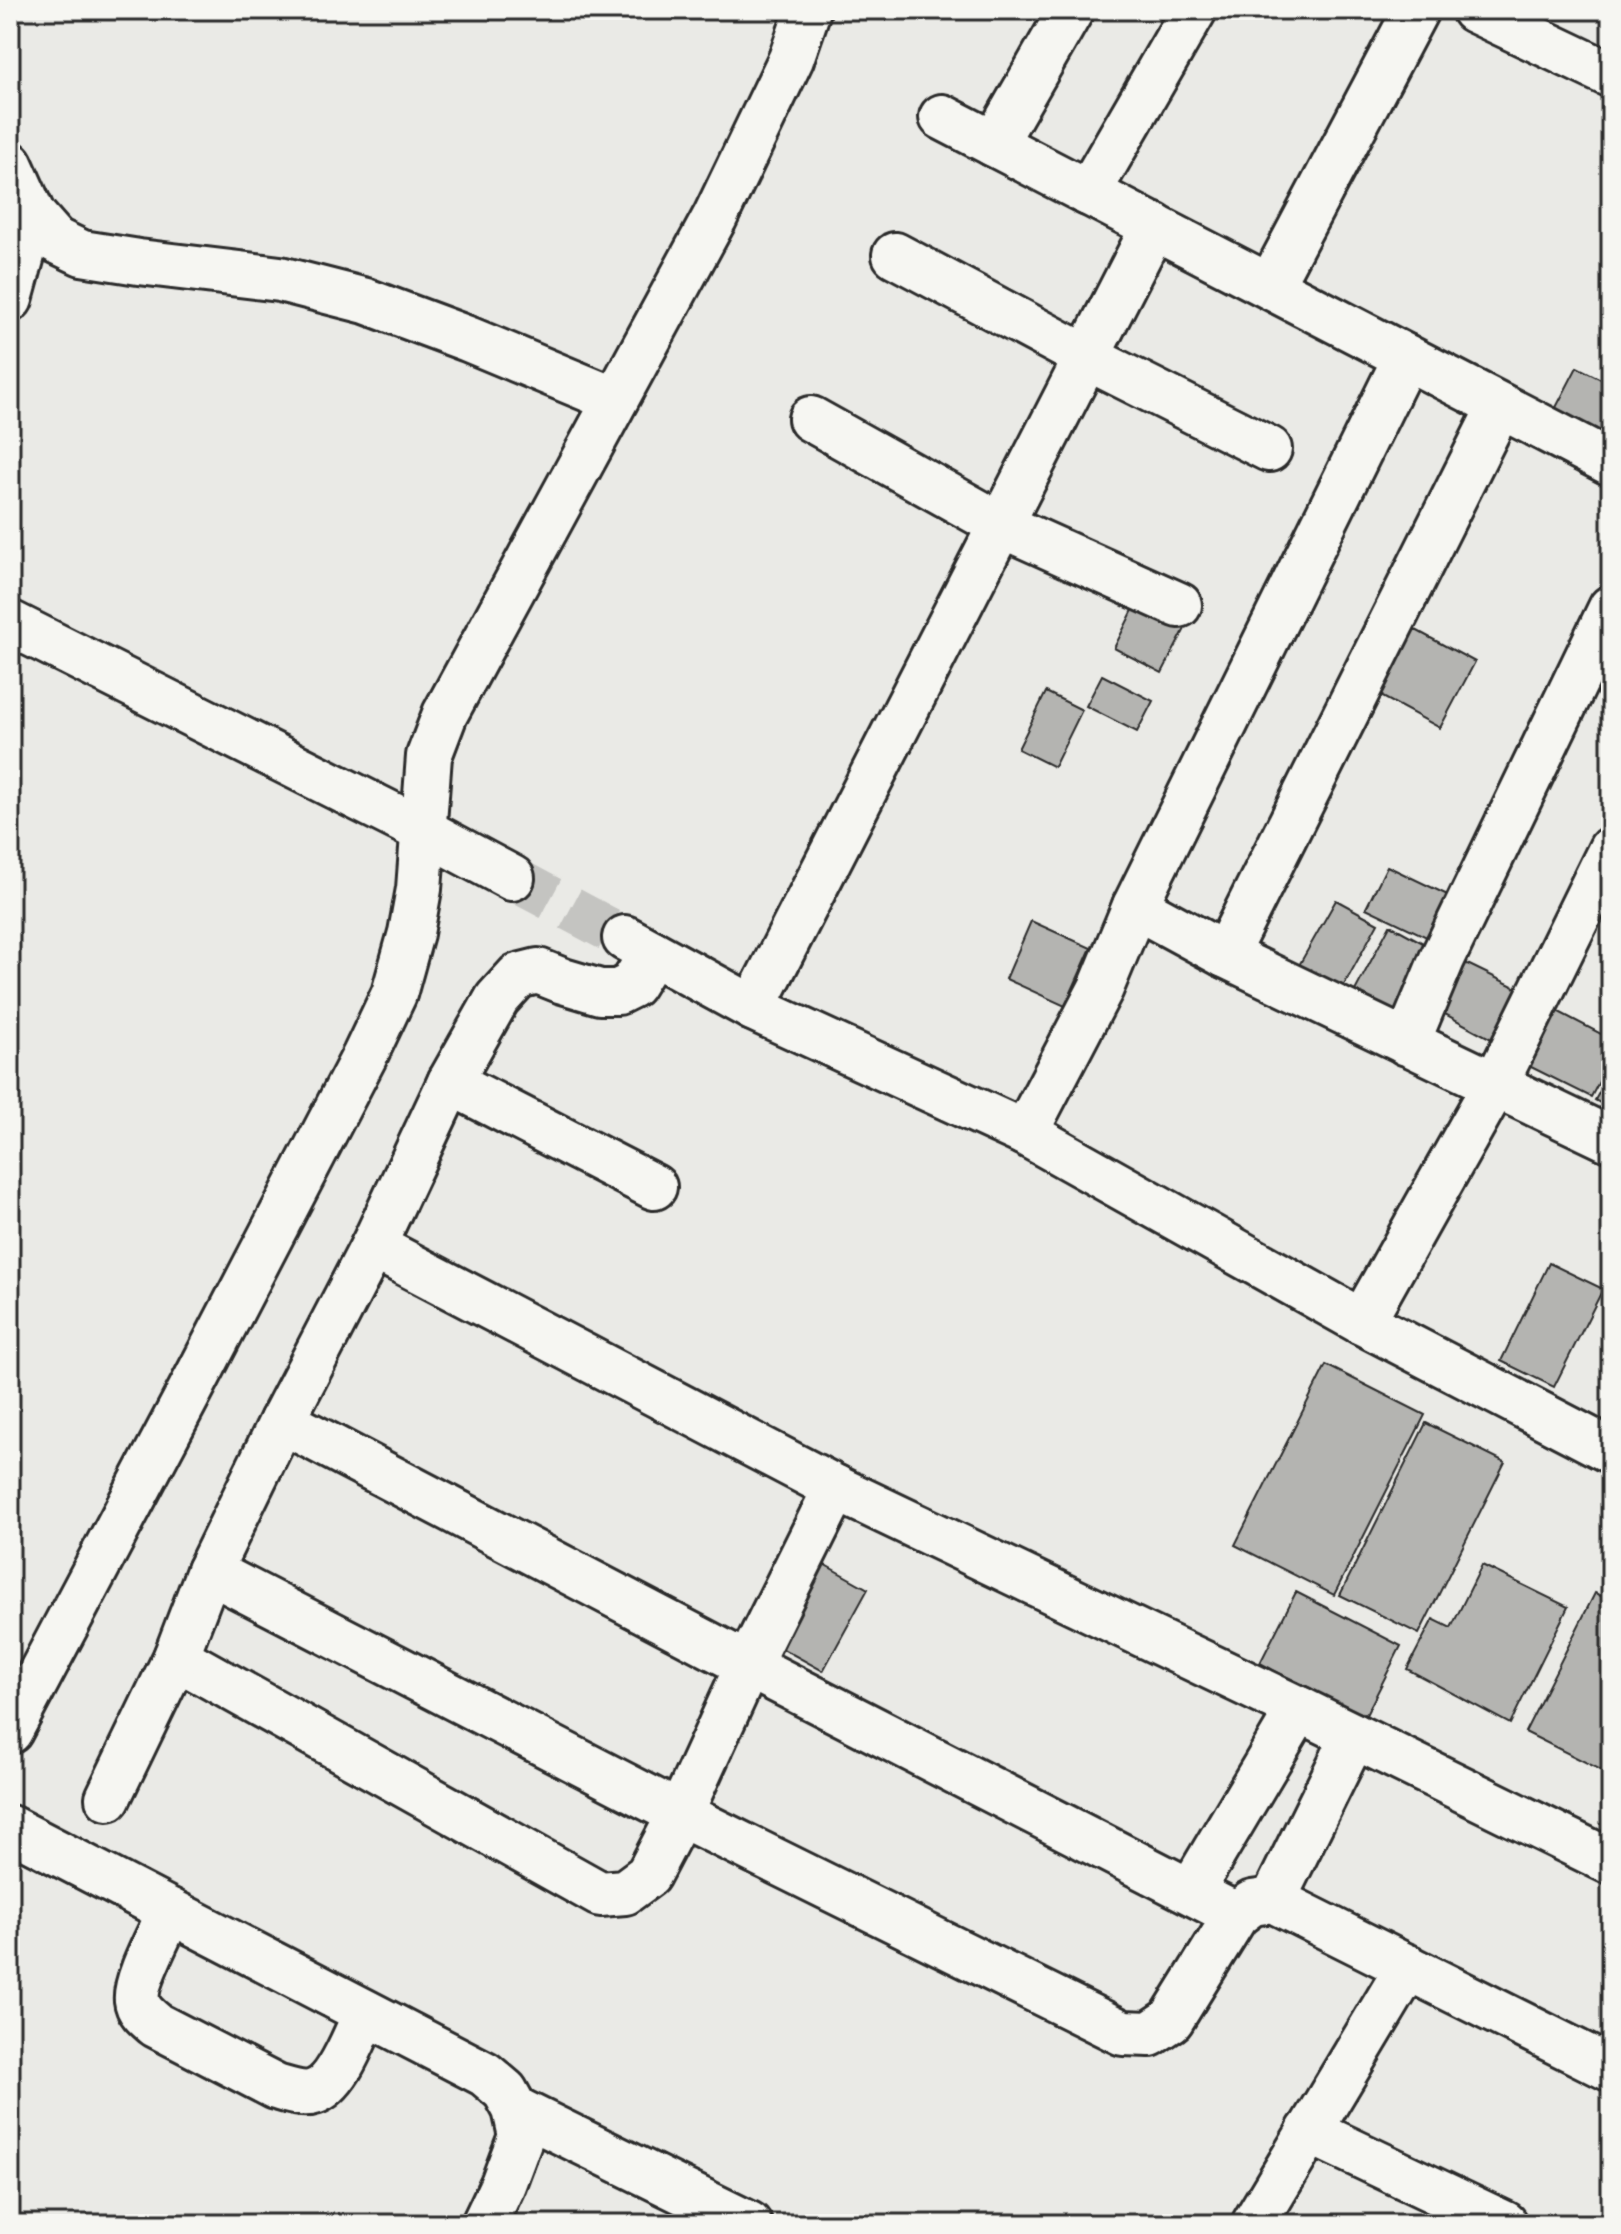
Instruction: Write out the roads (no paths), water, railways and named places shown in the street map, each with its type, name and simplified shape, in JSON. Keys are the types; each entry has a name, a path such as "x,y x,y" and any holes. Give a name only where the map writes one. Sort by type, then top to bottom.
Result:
{"street":[{"path":"10,1731 365,1055 394,994 419,889 429,756 445,714 715,217 791,59 808,10"},
{"path":"994,144 1071,10"},
{"path":"1088,193 1194,10"},
{"path":"1270,286 1416,10"},
{"path":"1474,10 1611,75"},
{"path":"942,117 1611,463"},
{"path":"10,164 33,215 55,240 82,253 280,279 366,301 615,400"},
{"path":"10,299 33,215"},
{"path":"753,1008 1154,226"},
{"path":"895,255 1086,357 1269,449"},
{"path":"1025,1133 1101,988 1135,906 1406,357"},
{"path":"1225,955 1500,406"},
{"path":"811,419 1001,525 1179,605"},
{"path":"1407,1043 1442,959 1611,608"},
{"path":"10,623 512,878"},
{"path":"1362,1322 1496,1083 1611,849"},
{"path":"1135,906 1225,955 1611,1140"},
{"path":"108,1798 176,1657 209,1571 282,1421 373,1246 450,1082 497,999 518,976 538,971 600,992 618,992 632,985 639,946 753,1008 1025,1133 1362,1322 1611,1451"},
{"path":"450,1082 654,1187"},
{"path":"373,1246 836,1488 1611,1862"},
{"path":"282,1421 748,1665 1191,1891 1254,1907 1408,1967 1611,2069"},
{"path":"176,1657 600,1894 625,1892 648,1875 680,1814 748,1665 836,1488"},
{"path":"209,1571 680,1814 1123,2033 1150,2034 1171,2020 1254,1907 1354,1736"},
{"path":"1191,1891 1299,1709"},
{"path":"10,1828 485,2074 505,2091 515,2109 521,2136 484,2224"},
{"path":"170,1911 140,1979 137,2000 143,2013 156,2025 276,2087 313,2093 329,2083 341,2065 366,2013"},
{"path":"1254,2224 1408,1967"},
{"path":"515,2109 749,2224"},
{"path":"1309,2131 1505,2224"}],"tunnel":[{"path":"512,878 625,938"}]}
